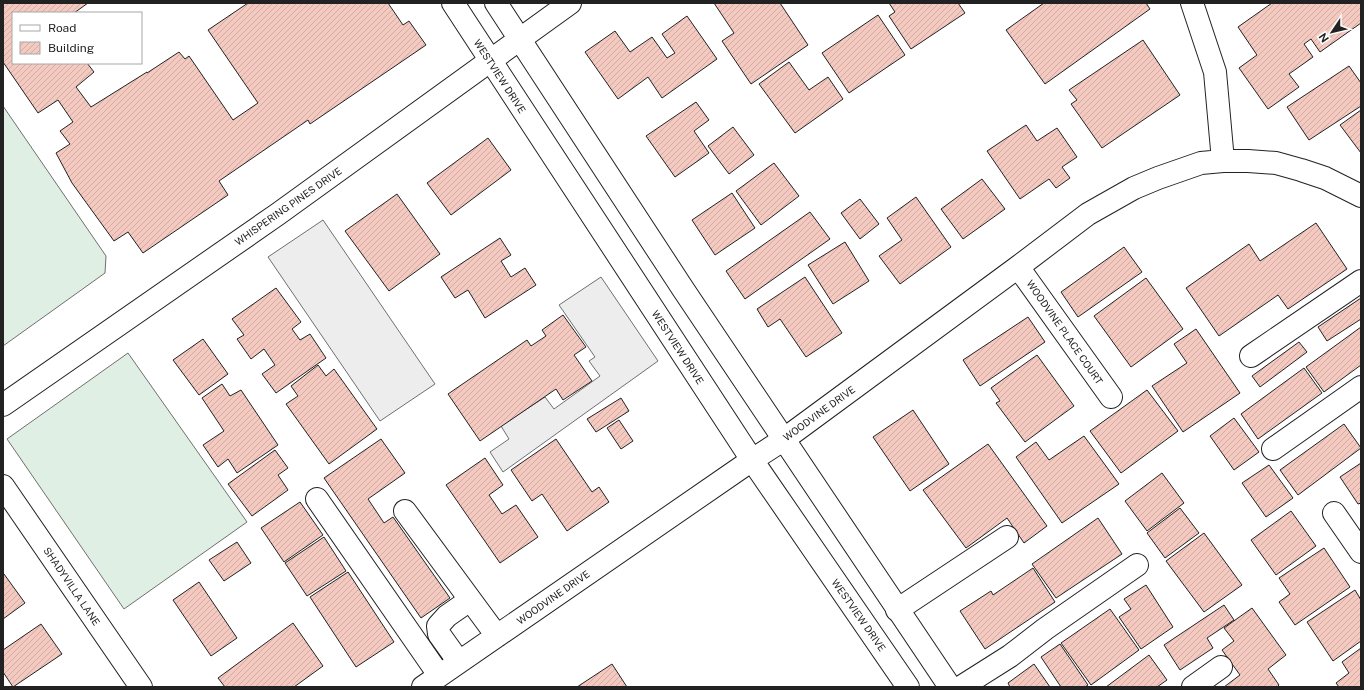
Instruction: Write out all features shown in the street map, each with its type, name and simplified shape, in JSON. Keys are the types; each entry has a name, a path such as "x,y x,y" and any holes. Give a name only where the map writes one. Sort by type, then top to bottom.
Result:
{"street":[{"name":"WESTVIEW DRIVE","path":"453,3 752,460 908,687"},
{"path":"496,3 682,289 950,687"},
{"name":"WHISPERING PINES DRIVE","path":"3,405 278,214 570,3"},
{"path":"1193,3 1215,72 1224,161"},
{"name":"WOODVINE DRIVE","path":"431,681 783,440 1088,214 1134,188 1201,163 1248,161 1276,163 1301,170 1325,178 1361,196"},
{"name":"WOODVINE PLACE COURT","path":"1018,267 1111,397"},
{"path":"1251,356 1361,282"},
{"path":"1273,450 1361,387"},
{"name":"SHADYVILLA LANE","path":"3,486 141,687"},
{"path":"317,499 431,681"},
{"path":"405,511 497,636"},
{"path":"1334,513 1359,544"},
{"path":"897,610 1007,537"},
{"path":"961,687 1010,656 1045,629 1137,566"},
{"path":"459,662 439,634 438,626 447,616 470,600"},
{"path":"1193,687 1221,667"}],"green space":[{"path":"3,106 106,256 105,273 3,346"},
{"path":"128,353 247,522 124,609 7,439"}],"shaded area":[{"path":"323,220 435,384 380,421 268,257"},
{"path":"601,277 658,361 503,472 490,452 509,439 501,426 545,397 554,409 600,376 589,361 595,357 559,305"}],"building":[{"path":"3,3 88,3 75,12 12,12 12,64 88,64 94,72 76,87 91,107 179,52 185,59 189,56 233,120 258,103 208,30 248,3 388,3 403,25 409,21 426,45 310,124 308,120 219,181 228,195 143,253 128,232 114,241 72,183 56,153 70,144 60,131 73,122 58,100 38,113 3,62"},
{"path":"714,3 780,3 808,45 751,84 722,41 734,33"},
{"path":"889,3 958,3 965,13 911,49 889,16 895,12"},
{"path":"1044,3 1146,3 1150,9 1045,84 1006,30"},
{"path":"1272,3 1361,3 1361,23 1320,52 1311,39 1304,44 1313,57 1289,74 1299,87 1268,109 1239,68 1257,55 1238,27"},
{"path":"878,15 905,55 849,93 822,53"},
{"path":"687,16 717,59 662,98 648,77 618,99 585,52 615,31 630,52 652,37 667,58 675,53 662,34"},
{"path":"1143,40 1180,95 1102,148 1071,104 1077,100 1069,90"},
{"path":"789,62 809,90 828,77 843,99 795,133 759,84"},
{"path":"1349,66 1361,83 1361,106 1309,140 1287,107"},
{"path":"696,102 709,120 694,131 709,153 675,177 646,136"},
{"path":"1361,110 1361,153 1340,125"},
{"path":"1026,125 1037,141 1057,128 1077,157 1062,167 1070,178 1056,188 1049,179 1020,199 987,151"},
{"path":"733,127 754,155 729,174 708,146"},
{"path":"488,138 511,170 451,215 427,183"},
{"path":"774,163 799,196 761,225 736,191"},
{"path":"982,179 1005,209 963,239 941,209"},
{"path":"732,193 755,228 715,255 692,220"},
{"path":"397,194 440,254 389,291 345,231"},
{"path":"916,197 951,247 900,284 879,256 902,240 887,218"},
{"path":"860,199 879,224 860,239 841,213"},
{"path":"810,212 830,239 745,299 726,271"},
{"path":"1316,223 1347,269 1288,309 1278,295 1219,336 1186,288 1249,244 1260,261"},
{"path":"500,238 511,255 501,261 511,277 525,268 536,285 485,318 468,290 455,298 441,277"},
{"path":"845,242 869,281 833,304 808,265"},
{"path":"1124,247 1142,272 1078,317 1061,292"},
{"path":"805,277 842,333 806,357 780,319 768,327 757,309"},
{"path":"1146,278 1183,329 1131,367 1094,316"},
{"path":"276,288 301,322 292,329 300,340 310,334 326,358 276,393 262,374 275,365 264,349 251,359 237,339 244,335 232,319"},
{"path":"1361,298 1361,319 1327,341 1318,327"},
{"path":"563,315 586,347 574,355 592,381 563,400 556,389 480,441 448,394 527,340 531,346 546,336 542,330"},
{"path":"1028,317 1045,342 980,386 963,360"},
{"path":"1361,327 1361,365 1324,392 1306,367"},
{"path":"1196,329 1240,393 1183,432 1152,386 1187,363 1174,344"},
{"path":"203,339 228,374 199,395 173,360"},
{"path":"1299,342 1307,352 1260,387 1252,376"},
{"path":"1037,355 1074,406 1025,442 996,403 1000,401 991,388"},
{"path":"318,365 326,376 334,369 377,429 329,464 286,404 298,396 291,386"},
{"path":"1304,368 1322,393 1258,439 1241,414"},
{"path":"222,384 230,396 241,390 278,445 237,473 228,459 218,467 203,445 224,431 202,398"},
{"path":"1147,390 1178,431 1121,473 1090,431"},
{"path":"621,398 629,411 596,432 587,419"},
{"path":"913,410 949,464 910,491 873,437"},
{"path":"1234,418 1259,452 1234,470 1210,436"},
{"path":"619,420 633,441 621,449 607,428"},
{"path":"1344,424 1361,448 1298,495 1280,470"},
{"path":"1084,436 1119,484 1062,523 1016,457 1036,442 1049,460"},
{"path":"381,439 405,473 368,499 384,523 393,517 450,598 421,618 324,478"},
{"path":"556,439 592,492 599,487 609,502 567,531 542,494 532,501 511,470"},
{"path":"988,444 1047,526 1024,543 1007,518 966,548 923,490"},
{"path":"275,450 288,468 278,475 288,490 252,516 228,484"},
{"path":"485,458 503,485 489,495 502,514 516,505 538,537 500,563 446,485"},
{"path":"1361,463 1361,503 1358,504 1340,477"},
{"path":"1269,465 1293,498 1266,517 1242,483"},
{"path":"1162,473 1184,503 1147,531 1125,501"},
{"path":"300,502 323,535 284,562 261,528"},
{"path":"1180,508 1199,533 1165,558 1147,533"},
{"path":"1291,511 1316,546 1276,575 1251,540"},
{"path":"1098,518 1122,554 1056,598 1032,564"},
{"path":"1204,533 1242,585 1204,612 1166,561"},
{"path":"324,537 346,571 307,596 285,563"},
{"path":"237,542 251,563 224,581 209,560"},
{"path":"1324,548 1350,587 1295,625 1279,602 1290,594 1279,578"},
{"path":"1033,568 1055,602 985,649 960,611 991,591 993,595"},
{"path":"348,572 394,642 356,667 310,597"},
{"path":"3,574 25,603 3,619"},
{"path":"199,582 237,638 211,656 173,600"},
{"path":"1146,585 1173,627 1141,649 1119,617 1131,609 1124,599"},
{"path":"1355,590 1361,600 1361,641 1333,661 1307,622"},
{"path":"1224,605 1234,620 1207,638 1213,648 1180,670 1164,645"},
{"path":"1252,608 1286,655 1268,669 1279,685 1277,687 1224,687 1240,675 1222,650 1234,641 1224,628"},
{"path":"1110,609 1139,650 1091,685 1061,643"},
{"path":"293,623 323,666 294,687 225,687 218,678"},
{"path":"41,624 62,654 13,687 3,672 3,650"},
{"path":"1060,644 1088,685 1085,687 1061,687 1041,657"},
{"path":"1361,648 1361,687 1339,687 1336,683 1349,673 1342,662"},
{"path":"1149,655 1167,680 1157,687 1106,687"},
{"path":"612,664 627,687 577,687"},
{"path":"1034,664 1050,687 1010,687 1008,683"}]}
